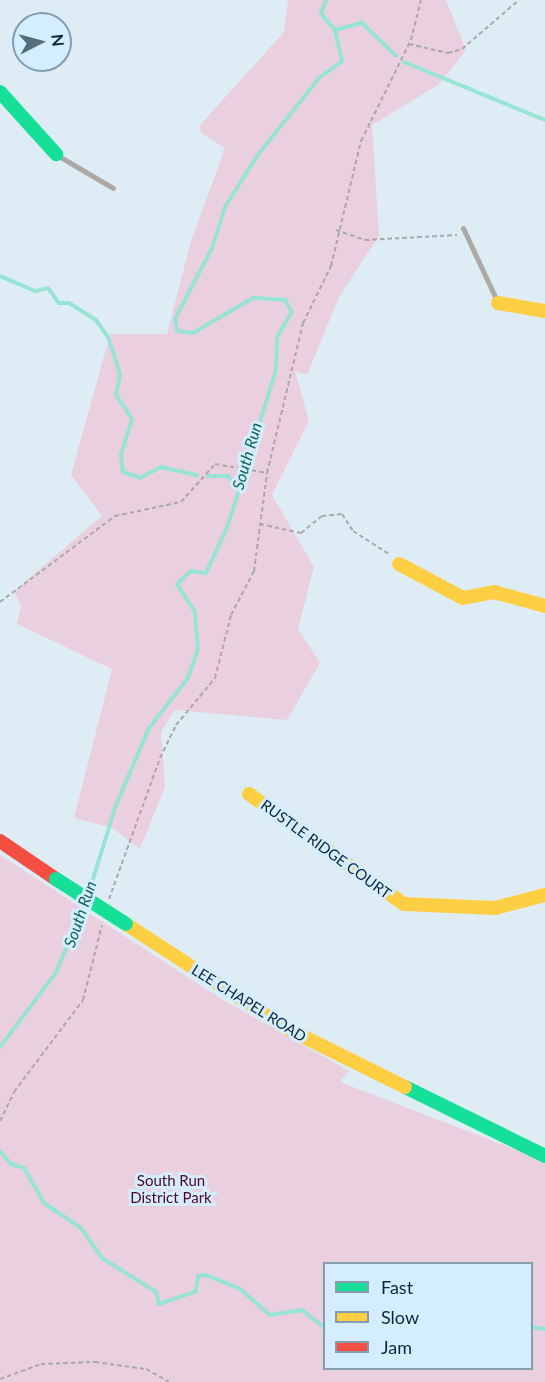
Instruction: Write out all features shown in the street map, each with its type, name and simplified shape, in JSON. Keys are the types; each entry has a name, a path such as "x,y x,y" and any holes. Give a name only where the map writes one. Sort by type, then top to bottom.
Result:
{"main road":[{"path":"0,92 56,154"},
{"path":"498,303 545,311"},
{"path":"399,564 462,598 495,592 545,606"},
{"name":"RUSTLE RIDGE COURT","path":"249,794 404,904 495,908 545,895"},
{"name":"LEE CHAPEL ROAD","path":"0,841 284,1027 545,1156"}],"lane":[{"path":"56,154 113,188"},
{"path":"463,228 498,303"}],"path":[{"path":"107,905 160,758 176,725 215,678 231,615 257,558 267,473 303,323 331,266 336,230 361,141 409,44 421,0"},
{"path":"409,44 448,53 462,49 519,0"},
{"path":"336,230 365,240 466,235"},
{"path":"0,602 115,516 181,502 215,464 236,465 267,473"},
{"path":"260,524 301,533 322,516 342,514 353,531 399,564"},
{"path":"0,1121 14,1092 83,1000 104,915"},
{"path":"0,1378 41,1364 95,1362 146,1369 169,1382"}],"green space":[{"path":"288,0 446,0 466,50 438,85 372,125 379,236 339,297 307,375 295,371 309,421 272,495 314,567 298,629 320,663 287,720 175,710 161,732 165,787 140,849 112,828 74,818 112,669 17,624 21,606 14,591 102,516 71,475 110,334 167,334 191,241 225,148 201,133 199,126 284,32"},
{"name":"South Run District Park","path":"0,855 220,998 349,1071 340,1082 545,1161 545,1382 0,1382"}],"waterway":[{"name":"South Run","path":"88,895 116,805 149,728 188,678 198,649 195,612 177,584 191,571 206,573 228,525 276,370 277,337 292,312 285,300 253,298 193,333 177,331 175,319 212,248 225,207 257,156 319,78 342,61 335,30 321,14 326,0"},
{"path":"335,30 362,23 396,56"},
{"path":"404,62 545,120"},
{"path":"0,276 36,291 48,288 59,303 69,303 96,320 108,337 120,375 116,395 132,419 121,454 123,472 140,478 161,467 197,475"},
{"path":"208,476 228,476 238,489"},
{"name":"South Run","path":"0,1047 55,974 86,903"},
{"path":"0,1151 11,1164 24,1168 44,1203 81,1228 102,1258 156,1292 159,1304 196,1291 198,1276 206,1275 240,1289 270,1315 302,1310 323,1326"},
{"path":"533,1327 545,1329"}],"traffic: fast":[{"path":"0,92 56,154"},
{"path":"56,879 126,924"},
{"path":"405,1087 545,1156"}],"traffic: slow":[{"path":"498,303 545,311"},
{"path":"399,564 463,598 494,592 545,606"},
{"path":"249,794 404,904 495,908 545,895"},
{"path":"126,924 284,1027 405,1087"}],"traffic: jam":[{"path":"0,841 56,879"}]}
